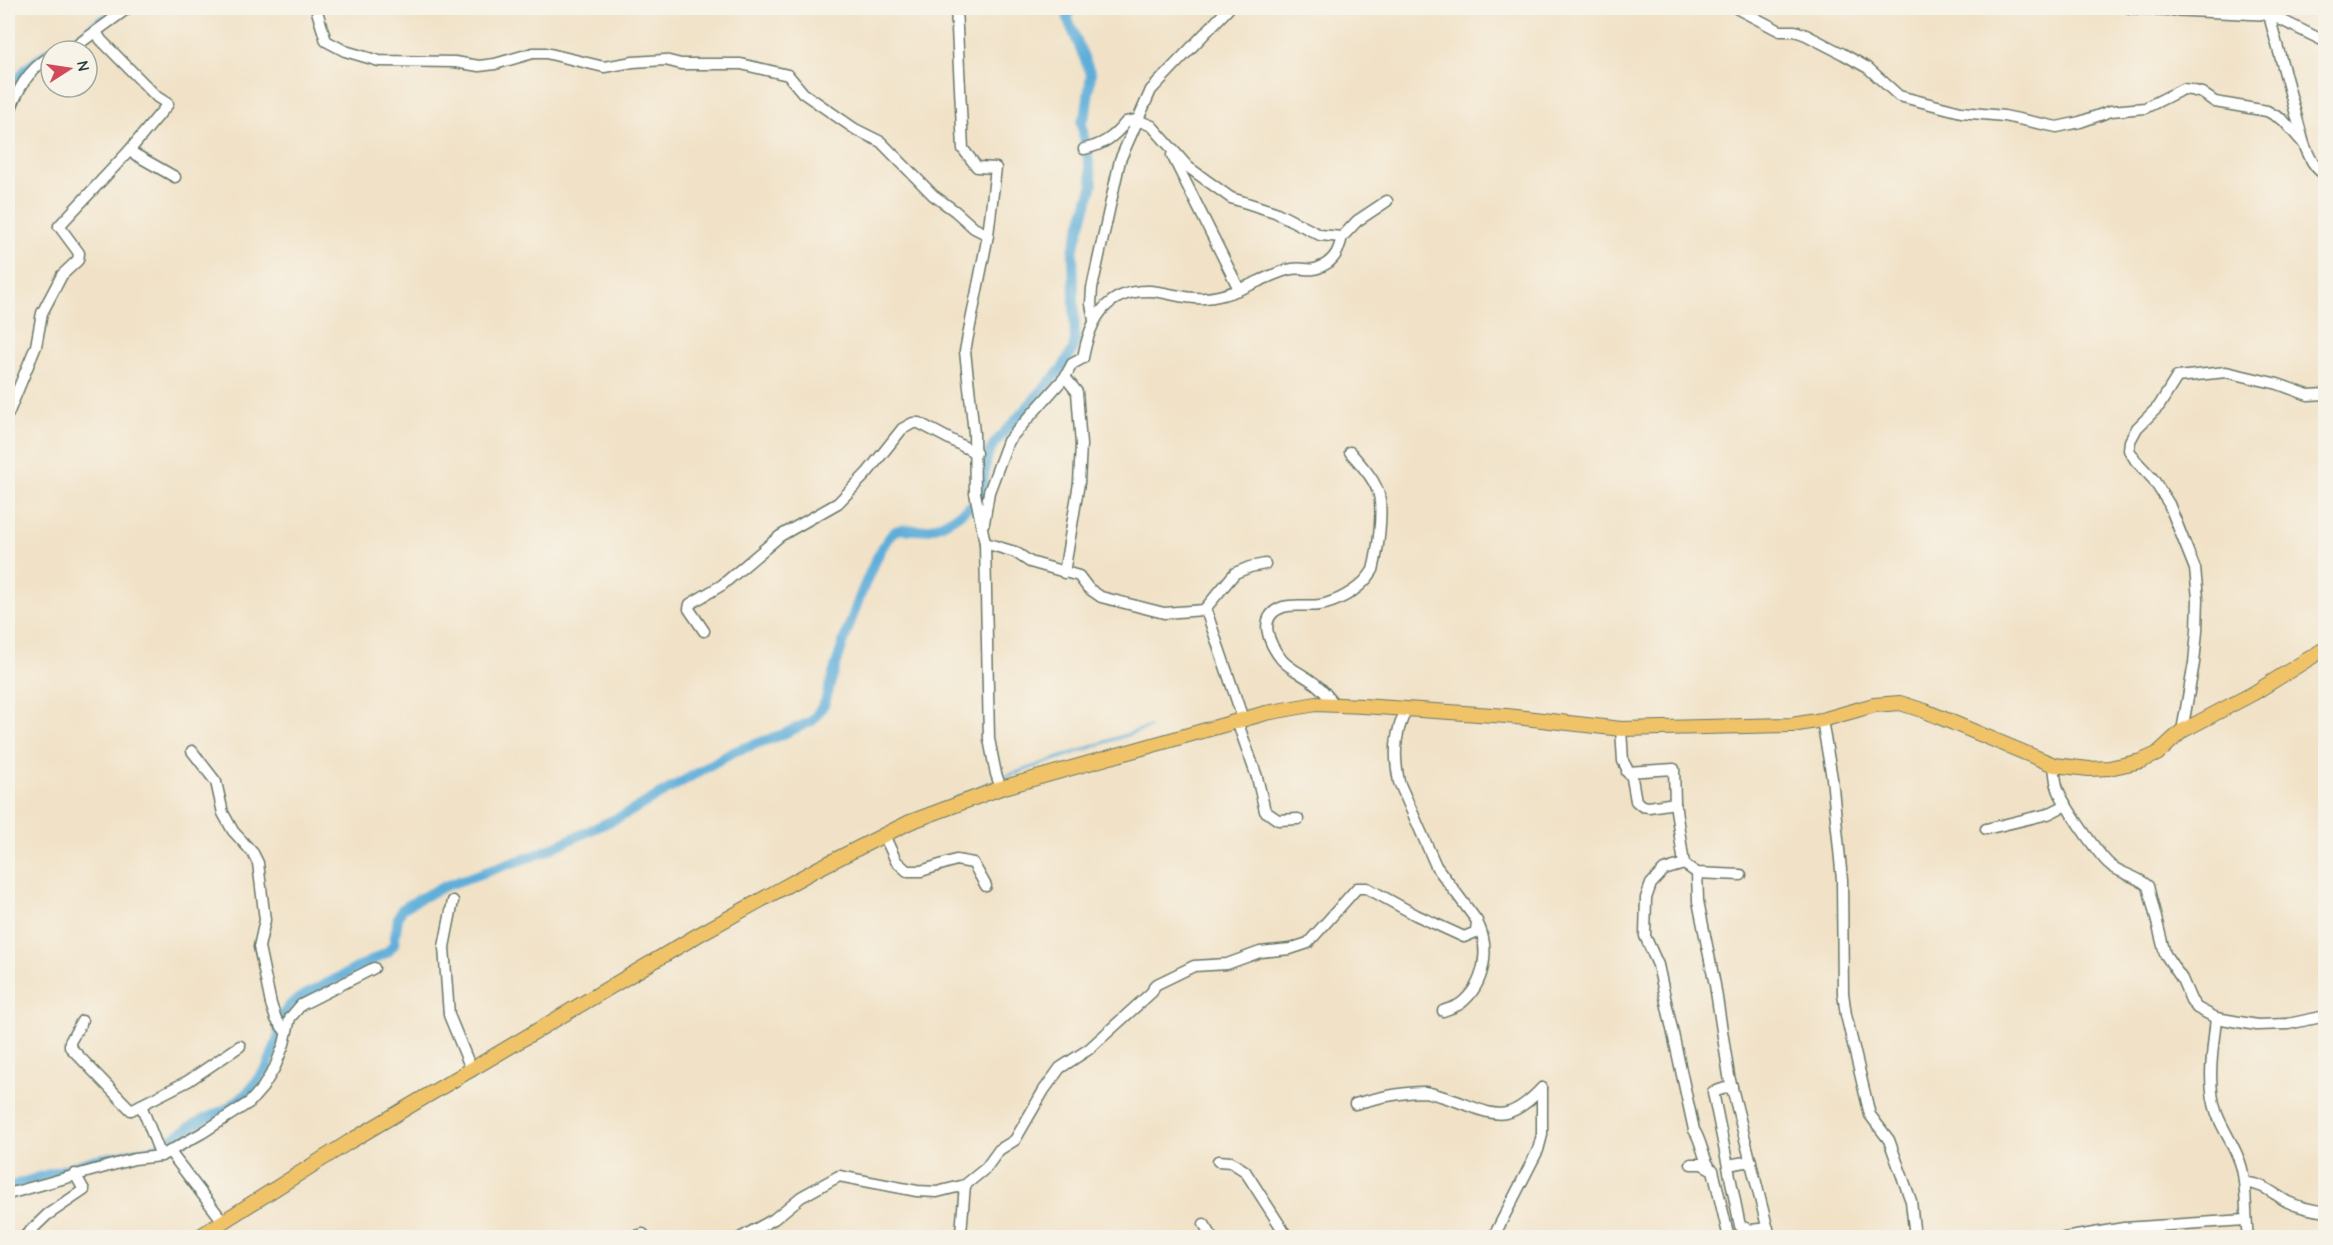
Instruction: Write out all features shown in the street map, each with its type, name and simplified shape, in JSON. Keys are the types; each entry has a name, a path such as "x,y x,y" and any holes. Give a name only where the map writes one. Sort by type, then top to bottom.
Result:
{"main road":[{"path":"197,1238 222,1220 349,1142 698,935 815,870 910,822 1001,788 1240,720 1316,704 1408,708 1621,729 1791,725 1822,720 1874,705 1900,703 1925,711 2054,765 2089,769 2129,765 2157,754 2182,731 2254,693 2325,648"}],"street":[{"path":"86,39 128,8"},
{"path":"316,8 326,41 345,51 379,62 454,62 479,66 495,64 532,53 546,53 604,67 665,60 681,64 741,64 788,75 803,93 855,129 881,142 933,195 974,228 988,236"},
{"path":"956,8 963,149 977,167 996,168 988,236 965,351 976,453 975,493 984,537"},
{"path":"1094,320 1091,304 1092,288 1120,160 1137,120 1151,90 1229,8"},
{"path":"1736,8 1780,31 1806,35 1843,54 1868,68 1899,96 1961,112 2004,116 2057,127 2111,111 2145,108 2183,90 2191,90 2202,93 2215,102 2267,111 2283,120 2304,144"},
{"path":"2129,8 2269,11 2325,42"},
{"path":"2269,11 2304,144 2311,160 2325,175"},
{"path":"8,414 36,346 42,313 62,274 78,260 79,253 59,226 129,151 168,104 157,97 101,40 96,32"},
{"path":"8,116 22,83 39,65"},
{"path":"1088,149 1115,136 1126,122 1137,120 1152,126 1188,167 1231,198 1275,212 1320,235 1342,237"},
{"path":"1165,141 1239,289"},
{"path":"129,151 175,177"},
{"path":"1001,788 989,739 984,537 989,492 1008,441 1065,377 1072,364 1083,358 1086,340 1094,320 1102,309 1115,299 1149,291 1203,298 1239,289 1292,268 1314,271 1333,258 1342,237 1357,221 1387,201"},
{"path":"2182,731 2196,641 2198,598 2194,569 2169,504 2153,479 2136,461 2130,450 2130,441 2137,428 2159,406 2177,377 2226,372 2278,384 2308,395 2325,394"},
{"path":"1064,573 1079,483 1081,445 1077,392 1065,377"},
{"path":"704,631 689,609 690,604 722,585 780,536 838,503 867,473 902,429 913,423 919,423 976,453"},
{"path":"1335,705 1319,687 1283,661 1267,636 1266,625 1273,612 1284,607 1321,606 1337,601 1353,591 1372,570 1380,514 1379,494 1369,475 1350,452"},
{"path":"984,537 1030,562 1079,576 1088,588 1101,597 1164,613 1204,610 1235,573 1265,564"},
{"path":"1204,610 1207,613 1240,720 1265,811 1278,820 1298,819"},
{"path":"1408,708 1402,718 1396,744 1396,768 1399,782 1436,866 1477,921 1485,944 1485,958 1477,984 1459,1005 1443,1011"},
{"path":"1822,720 1832,778 1842,870 1843,993 1846,1015 1870,1115 1889,1140 1911,1201 1915,1238"},
{"path":"1621,729 1623,761 1632,778 1636,801 1642,806 1649,807 1675,803"},
{"path":"8,1194 162,1151 250,1102 263,1087 275,1067 284,1044 282,1026 259,947 265,920 258,863 253,853 233,831 223,813 216,782 192,751"},
{"path":"2054,765 2057,788 2066,805 2107,862 2118,870 2140,879 2148,886 2165,954 2182,979 2197,1008 2216,1018 2267,1025 2288,1024 2325,1016"},
{"path":"1627,772 1674,769 1675,803 1684,864 1697,873 1741,875"},
{"path":"1986,829 2048,814 2066,805"},
{"path":"884,835 896,861 907,871 921,871 956,860 973,863 986,886"},
{"path":"1684,864 1664,870 1651,884 1646,898 1645,936 1658,965 1694,1130 1700,1138 1704,1159 1708,1166"},
{"path":"1697,873 1698,901 1732,1086 1769,1233 1740,1226 1713,1092 1732,1086"},
{"path":"740,1238 774,1219 801,1197 839,1176 917,1191 938,1192 964,1185 986,1168 999,1150 1015,1140 1044,1090 1060,1068 1089,1050 1152,992 1155,985 1194,966 1227,964 1260,952 1290,949 1308,943 1358,888 1374,891 1422,918 1464,937 1476,932 1477,921"},
{"path":"453,901 444,947 449,1015 472,1071"},
{"path":"282,1026 301,1005 374,968"},
{"path":"2216,1018 2212,1097 2223,1129 2235,1148 2245,1183 2248,1238"},
{"path":"82,1022 69,1042 70,1047 131,1110 188,1081 240,1046"},
{"path":"1355,1104 1424,1092 1500,1115 1520,1109 1542,1088 1542,1135 1538,1150 1493,1238"},
{"path":"141,1105 162,1151 222,1220"},
{"path":"1218,1161 1231,1162 1245,1171 1288,1238"},
{"path":"1728,1165 1751,1161"},
{"path":"1691,1164 1702,1164 1713,1170 1729,1238"},
{"path":"23,1238 47,1215 84,1190 75,1174"},
{"path":"2245,1183 2259,1185 2289,1202 2308,1209 2325,1212"},
{"path":"959,1238 964,1185"},
{"path":"2064,1238 2124,1228 2246,1220"},
{"path":"1204,1224 1213,1238"},
{"path":"630,1238 643,1234 645,1238"}],"waterway":[{"path":"8,1187 94,1160 150,1150 226,1109 246,1094 267,1068 279,1035 278,1024 290,1005 301,997 388,952 394,944 398,918 402,909 417,900 445,886 541,853 626,814 733,752 812,721 825,703 855,609 866,581 889,538 898,530 921,530 938,526 968,508 981,497 987,457 994,444 1063,367 1073,349 1075,341 1073,251 1093,184 1081,122 1086,113 1091,74 1068,20 1068,8"},
{"path":"8,93 26,69 47,53 54,48 63,48 73,43 101,21 113,16"},
{"path":"1128,299 1154,296"},
{"path":"1075,341 1084,340"},
{"path":"1007,776 1149,727"},
{"path":"955,798 989,783"}]}
